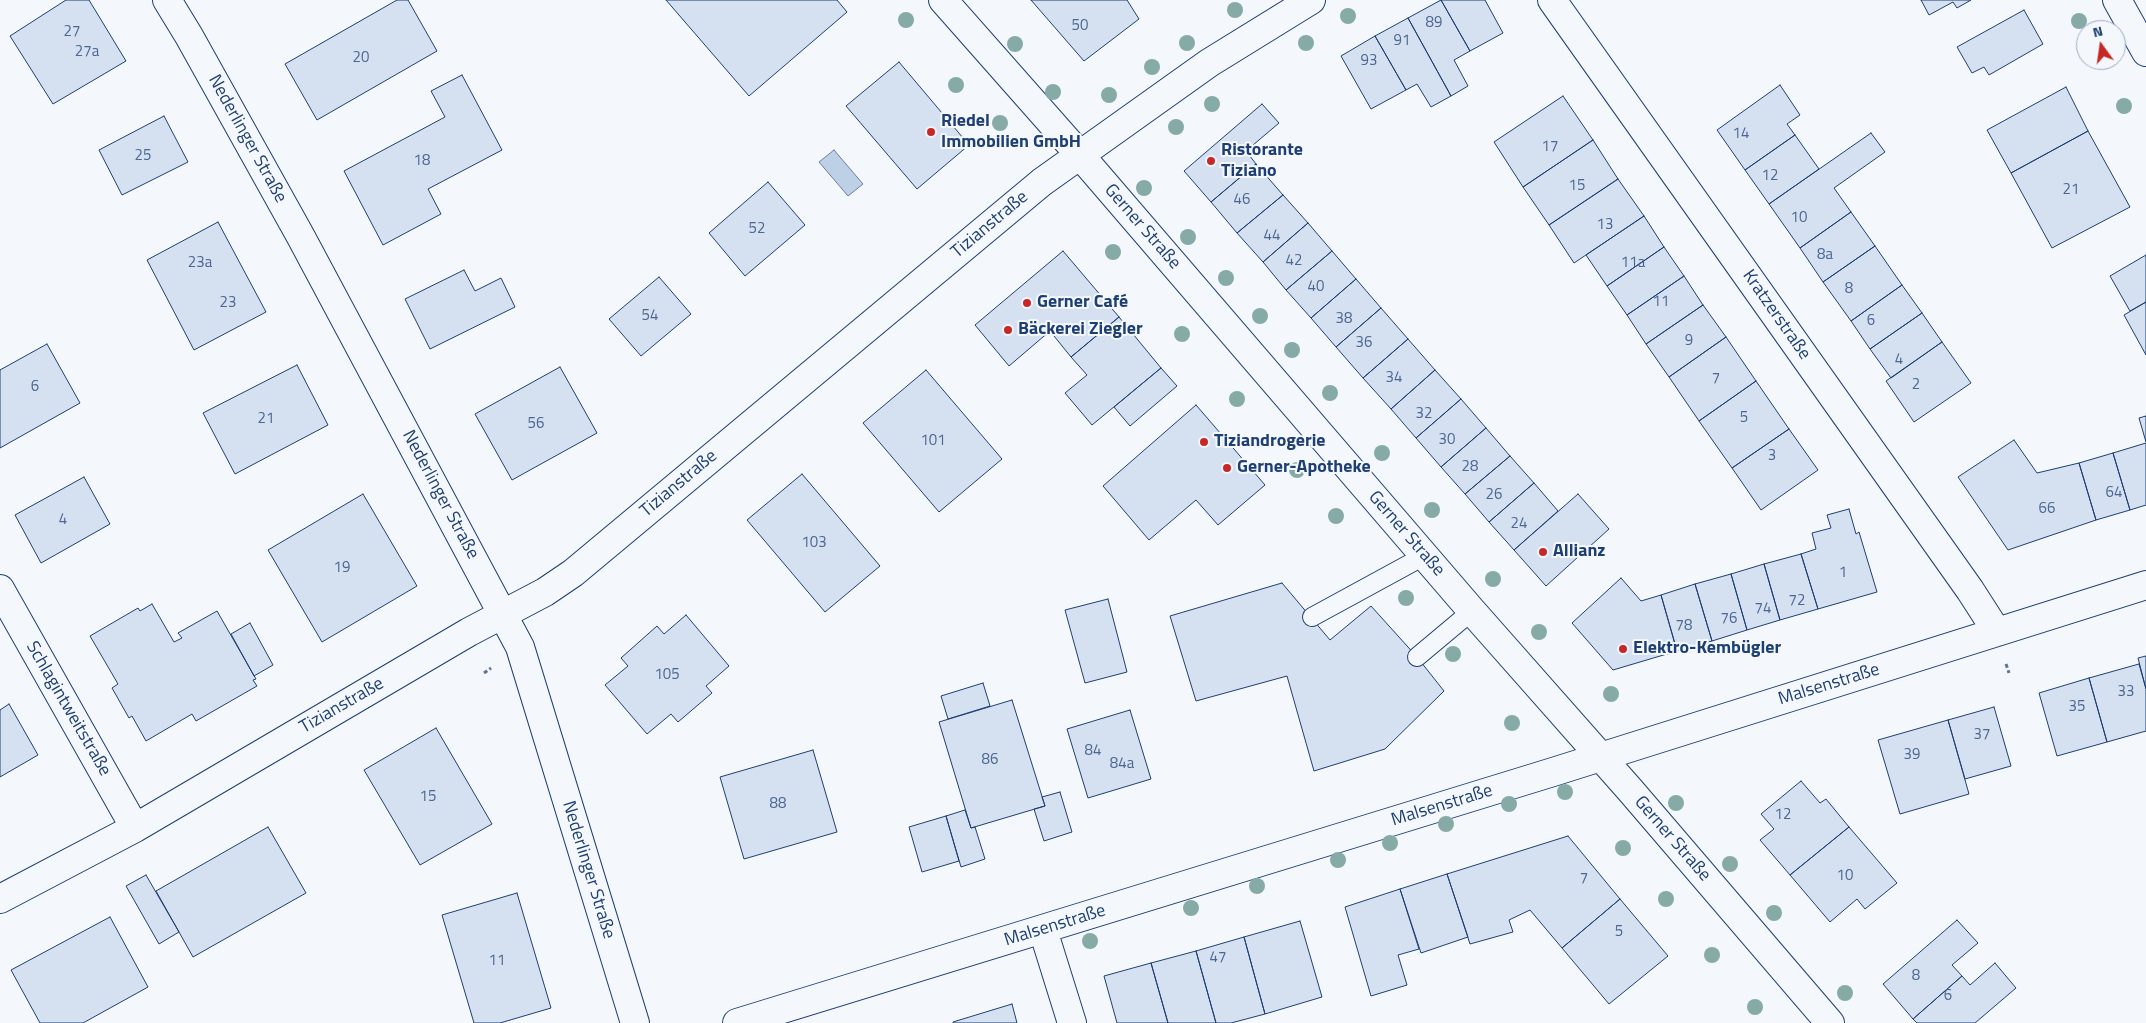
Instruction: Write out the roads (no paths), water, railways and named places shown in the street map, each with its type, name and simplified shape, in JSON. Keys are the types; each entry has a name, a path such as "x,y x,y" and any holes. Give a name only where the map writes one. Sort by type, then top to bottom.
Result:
{"street":[{"name":"Nederlinger Straße","path":"167,0 301,237 504,613 520,647 635,1023"},
{"name":"Gerner Straße","path":"943,0 1079,154 1424,556 1600,756 1830,1023"},
{"name":"Tizianstraße","path":"0,899 135,828 504,613 545,592 572,573 1042,182 1209,63 1312,0"},
{"name":"Kratzerstraße","path":"1552,0 1970,590 1997,632"},
{"path":"2117,0 2146,52"},
{"name":"Malsenstraße","path":"737,1023 1043,930 2146,585"},
{"name":"Schlagintweitstraße","path":"0,589 135,828"},
{"path":"1043,930 1072,1023"}],"lane":[{"path":"1312,617 1424,556"},
{"path":"1417,657 1472,611"}],"water":[{"path":"834,150 863,184 848,196 819,162"}],"place":[{"name":"Riedel Immobilien GmbH","path":"931,132"},
{"name":"Ristorante Tiziano","path":"1211,161"},
{"name":"Gerner Café","path":"1027,303"},
{"name":"Bäckerei Ziegler","path":"1008,330"},
{"name":"Tiziandrogerie","path":"1204,442"},
{"name":"Gerner-Apotheke","path":"1227,468"},
{"name":"Allianz","path":"1543,552"},
{"name":"Elektro-Kembügler","path":"1623,649"}]}
